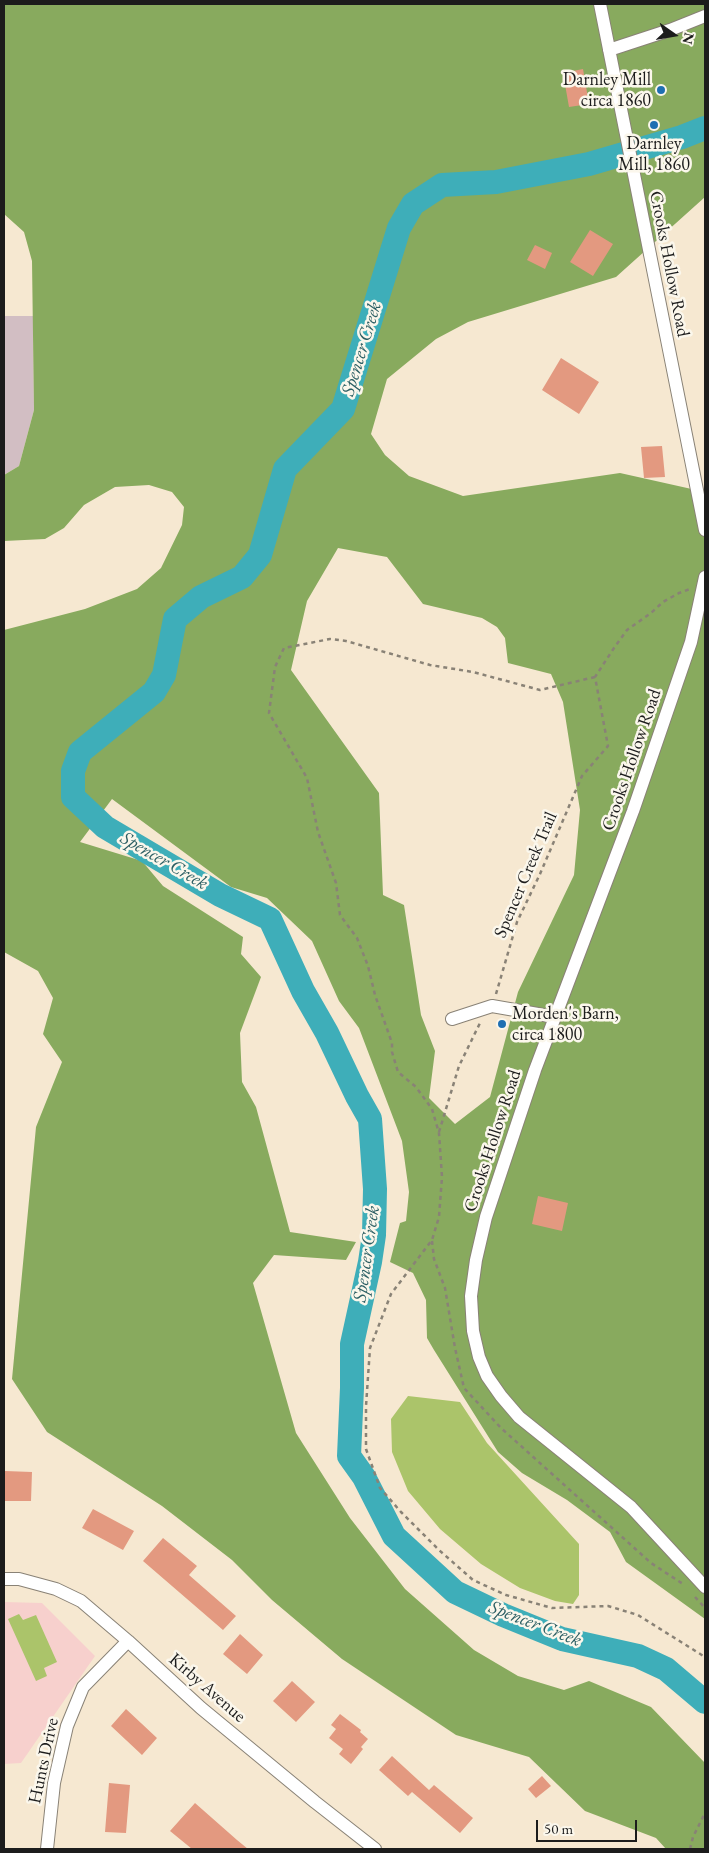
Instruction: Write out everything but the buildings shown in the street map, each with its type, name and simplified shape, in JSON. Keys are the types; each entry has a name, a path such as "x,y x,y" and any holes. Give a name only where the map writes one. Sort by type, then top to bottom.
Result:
{"street":[{"name":"Crooks Hollow Road","path":"600,4 704,515 705,530"},
{"path":"610,50 705,16"},
{"name":"Crooks Hollow Road","path":"705,581 691,642 633,811 535,1070 486,1217 476,1260 472,1296 473,1331 476,1346 482,1364 493,1386 519,1417 631,1506 705,1587"},
{"path":"452,1019 492,1006 555,1017"},
{"name":"Kirby Avenue","path":"4,1579 19,1579 56,1590 81,1601 201,1708 375,1849"},
{"name":"Hunts Drive","path":"47,1849 54,1783 67,1726 83,1688 128,1641"}],"path":[{"path":"705,581 663,602 627,630 595,678 540,690 473,672 430,665 346,641 330,639 284,648 275,667 269,712 307,778 318,832 336,883 340,915 357,938 368,966 375,995 392,1043 392,1052 398,1072 416,1087 432,1109 439,1133 442,1177 439,1217 432,1240 390,1294 370,1348 366,1406 366,1449 380,1488 432,1544 473,1580 506,1595 552,1608 608,1606 638,1615 705,1657"},
{"name":"Spencer Creek Trail","path":"439,1133 459,1066 480,1022 492,1006 517,922 582,776 608,746 595,678"},
{"path":"690,1849 693,1837 705,1813"}],"shaded area":[{"path":"4,316 33,316 34,410 19,466 4,475"},
{"path":"4,1602 42,1603 95,1656 21,1763 4,1764"}],"green space":[{"path":"4,4 705,4 705,197 616,277 468,322 436,339 387,379 371,434 385,455 409,476 463,496 620,473 705,492 705,1619 626,1562 610,1532 567,1500 522,1473 498,1452 427,1338 426,1300 413,1273 390,1262 400,1223 406,1221 409,1192 402,1141 359,1028 339,1001 312,941 267,898 231,887 112,799 80,842 142,861 163,886 243,937 241,954 261,977 240,1033 242,1082 256,1107 290,1232 356,1242 346,1260 274,1255 253,1283 296,1433 350,1518 405,1589 474,1650 518,1676 564,1690 589,1681 651,1707 705,1763 705,1849 666,1849 656,1838 585,1811 529,1757 456,1735 342,1659 272,1600 232,1560 162,1506 47,1432 12,1379 36,1127 62,1062 43,1034 53,998 38,971 4,952 4,630 85,609 137,589 161,568 182,525 184,507 172,492 149,485 115,487 84,505 64,528 45,539 4,541 4,475 19,466 34,410 32,261 24,232 4,214","holes":["338,548 387,557 423,604 482,618 497,627 505,638 508,663 551,674 563,702 580,810 574,875 518,992 490,1097 455,1124 429,1098 435,1051 421,1015 404,905 383,895 379,793 291,670 307,601"]},
{"path":"408,1396 460,1402 487,1443 579,1544 579,1595 573,1604 555,1601 520,1588 481,1564 440,1529 408,1491 392,1452 391,1419"},
{"path":"19,1614 23,1620 36,1615 57,1662 44,1668 47,1676 36,1681 8,1619"}],"waterway":[{"name":"Spencer Creek","path":"705,128 682,137 589,164 496,182 442,185 413,204 399,228 343,409 285,469 260,555 242,577 201,597 175,619 164,675 154,692 80,752 73,771 73,797 105,827 220,895 270,919 303,991 327,1033 370,1119 375,1189 374,1235 352,1344 349,1456 364,1477 394,1536 455,1592 503,1615 562,1639 638,1656 666,1669 705,1702"}],"place":[{"name":"Darnley Mill circa 1860","path":"661,90"},
{"name":"Darnley Mill, 1860","path":"654,125"},
{"name":"Morden's Barn, circa 1800","path":"502,1024"}]}
